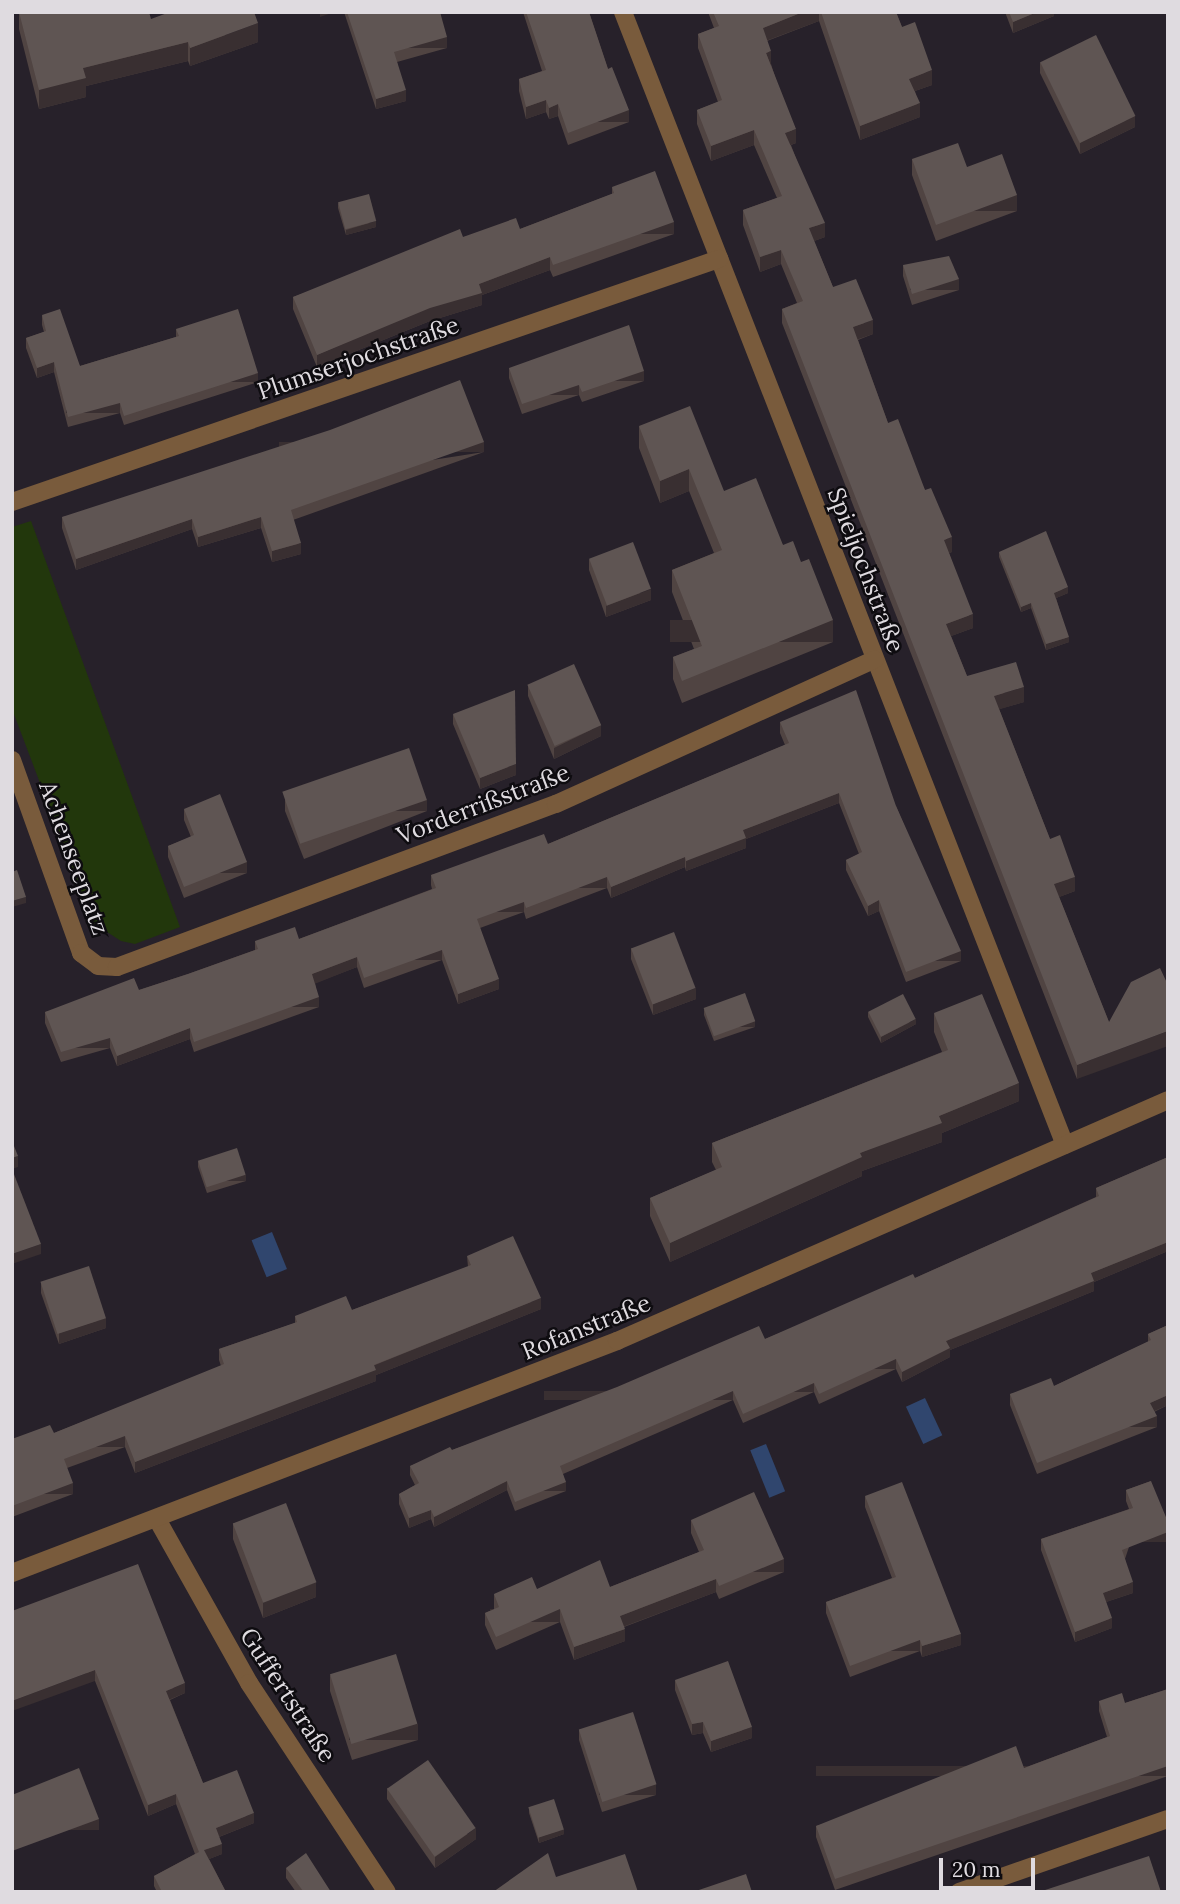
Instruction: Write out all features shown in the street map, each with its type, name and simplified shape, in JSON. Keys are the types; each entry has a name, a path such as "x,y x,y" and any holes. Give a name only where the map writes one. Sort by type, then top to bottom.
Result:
{"street":[{"name":"Spieljochstraße","path":"622,12 1065,1144"},
{"name":"Plumserjochstraße","path":"12,502 719,259"},
{"name":"Vorderrißstraße","path":"98,966 117,967 556,804 875,659"},
{"name":"Achenseeplatz","path":"12,760 81,953 98,966"},
{"name":"Rofanstraße","path":"12,1573 617,1341 1168,1100"},
{"name":"Guffertstraße","path":"157,1519 249,1683 387,1892"},
{"path":"959,1892 1168,1819"}],"green space":[{"path":"31,521 180,927 135,944 121,941 93,923 12,709 12,527"}],"water":[{"path":"272,1232 287,1269 267,1277 252,1240"},
{"path":"925,1398 942,1435 923,1444 906,1407"},
{"path":"766,1444 785,1491 769,1498 750,1450"}],"building":[{"path":"19,12 149,12 151,19 170,12 254,12 258,23 190,48 188,42 83,68 86,78 39,90"},
{"path":"347,12 440,12 447,37 394,52 406,90 376,99"},
{"path":"526,12 589,12 608,69 612,67 629,110 568,133 558,104 549,108 546,100 526,107 519,79 546,70"},
{"path":"713,12 803,12 763,28 771,51 766,53 796,129 785,133 825,223 809,228 833,287 856,279 873,320 853,327 888,423 898,419 925,490 931,488 952,537 944,540 973,614 946,624 967,676 1016,662 1024,687 994,696 1050,839 1060,835 1075,877 1054,884 1109,1022 1131,982 1160,968 1168,985 1168,1031 1077,1065 782,309 803,301 781,250 760,257 743,210 782,196 754,130 711,146 697,110 722,100 698,34 719,26"},
{"path":"821,12 896,12 902,27 915,22 932,70 909,79 920,103 860,126"},
{"path":"1009,12 1037,12 1013,22"},
{"path":"1096,35 1135,116 1080,143 1040,62"},
{"path":"958,143 967,167 1002,154 1017,195 936,225 912,159"},
{"path":"655,171 674,222 553,265 550,257 479,284 482,293 430,308 317,355 293,297 460,229 463,237 516,218 520,229 614,193 612,187"},
{"path":"369,194 376,221 345,229 338,202"},
{"path":"949,256 959,279 912,294 903,265"},
{"path":"60,309 80,366 179,336 176,329 238,309 258,373 124,416 120,403 68,417 54,362 37,368 26,338 46,331 42,315"},
{"path":"629,325 644,371 582,392 579,385 522,404 509,368"},
{"path":"460,380 484,442 291,510 301,543 272,551 261,517 198,537 192,519 76,559 62,517 330,430"},
{"path":"690,406 724,491 756,478 783,545 793,541 801,562 809,559 833,620 682,681 673,657 702,646 672,570 722,550 689,469 660,481 639,426"},
{"path":"1046,531 1068,587 1054,593 1069,637 1046,644 1031,603 1021,607 999,552"},
{"path":"633,542 651,589 607,606 589,559"},
{"path":"574,664 601,725 555,746 527,685"},
{"path":"515,690 516,764 480,778 453,714"},
{"path":"856,690 896,806 961,951 906,972 879,900 868,906 846,860 862,852 839,793 743,830 746,838 686,861 685,857 611,887 607,877 526,908 524,902 477,919 499,979 458,994 442,950 364,978 357,957 312,974 319,997 194,1042 190,1028 117,1056 110,1038 61,1052 45,1012 134,978 139,990 188,974 258,949 255,941 295,927 299,939 436,888 431,875 544,834 548,844 789,743 780,722"},
{"path":"409,748 427,800 300,844 282,792"},
{"path":"220,794 247,862 184,887 168,846 194,835 184,809"},
{"path":"17,870 26,897 12,901 12,872"},
{"path":"674,932 696,988 653,1004 631,948"},
{"path":"745,993 755,1021 714,1036 704,1008"},
{"path":"903,994 916,1019 881,1037 868,1012"},
{"path":"982,994 1019,1083 939,1116 942,1123 860,1153 862,1157 670,1243 650,1198 722,1167 712,1143 948,1050 934,1013"},
{"path":"12,1141 18,1156 12,1158"},
{"path":"237,1148 246,1175 207,1187 198,1161"},
{"path":"1168,1157 1168,1242 1091,1273 1094,1281 946,1341 950,1348 902,1372 896,1359 819,1394 814,1383 743,1414 733,1391 560,1466 566,1482 515,1502 507,1481 434,1517 431,1510 409,1518 399,1494 419,1483 410,1466 450,1447 452,1450 617,1387 759,1326 765,1339 913,1274 915,1278 1099,1196 1096,1188"},
{"path":"12,1169 41,1244 12,1254"},
{"path":"513,1236 541,1298 374,1365 376,1370 135,1462 125,1436 64,1459 73,1483 12,1506 12,1439 50,1425 54,1433 224,1364 219,1349 297,1322 295,1316 346,1296 352,1310 471,1265 467,1256"},
{"path":"89,1266 106,1318 57,1334 40,1282"},
{"path":"1168,1325 1168,1395 1150,1403 1157,1416 1037,1463 1010,1394 1051,1378 1054,1386 1151,1340 1148,1334"},
{"path":"1151,1481 1168,1522 1168,1532 1122,1550 1133,1582 1103,1593 1112,1618 1075,1632 1041,1539 1133,1508 1126,1490"},
{"path":"902,1482 961,1634 922,1646 920,1640 850,1666 826,1602 896,1577 865,1496"},
{"path":"754,1492 784,1559 719,1586 716,1579 620,1616 625,1629 574,1647 560,1609 496,1637 485,1613 499,1607 494,1594 532,1577 537,1589 600,1560 610,1587 704,1550 691,1520"},
{"path":"286,1503 316,1582 263,1603 233,1523"},
{"path":"138,1564 185,1683 166,1691 203,1783 237,1770 254,1813 216,1828 222,1844 204,1850 226,1892 162,1892 154,1876 199,1852 176,1794 148,1805 95,1670 12,1701 12,1611"},
{"path":"396,1654 417,1724 351,1744 330,1674"},
{"path":"728,1661 752,1727 711,1741 703,1722 692,1724 675,1680"},
{"path":"1168,1689 1168,1766 835,1879 816,1826 1016,1746 1024,1768 1110,1736 1099,1701 1122,1693 1125,1703"},
{"path":"633,1712 656,1784 602,1802 579,1730"},
{"path":"428,1760 476,1828 435,1857 387,1789"},
{"path":"79,1768 99,1819 12,1851 12,1795"},
{"path":"554,1799 564,1829 538,1838 528,1807"},
{"path":"306,1853 331,1892 301,1892 303,1891 286,1868"},
{"path":"548,1853 556,1877 625,1854 638,1892 493,1892"},
{"path":"1149,1856 1161,1892 1039,1892"},
{"path":"746,1874 752,1892 693,1892"}]}
